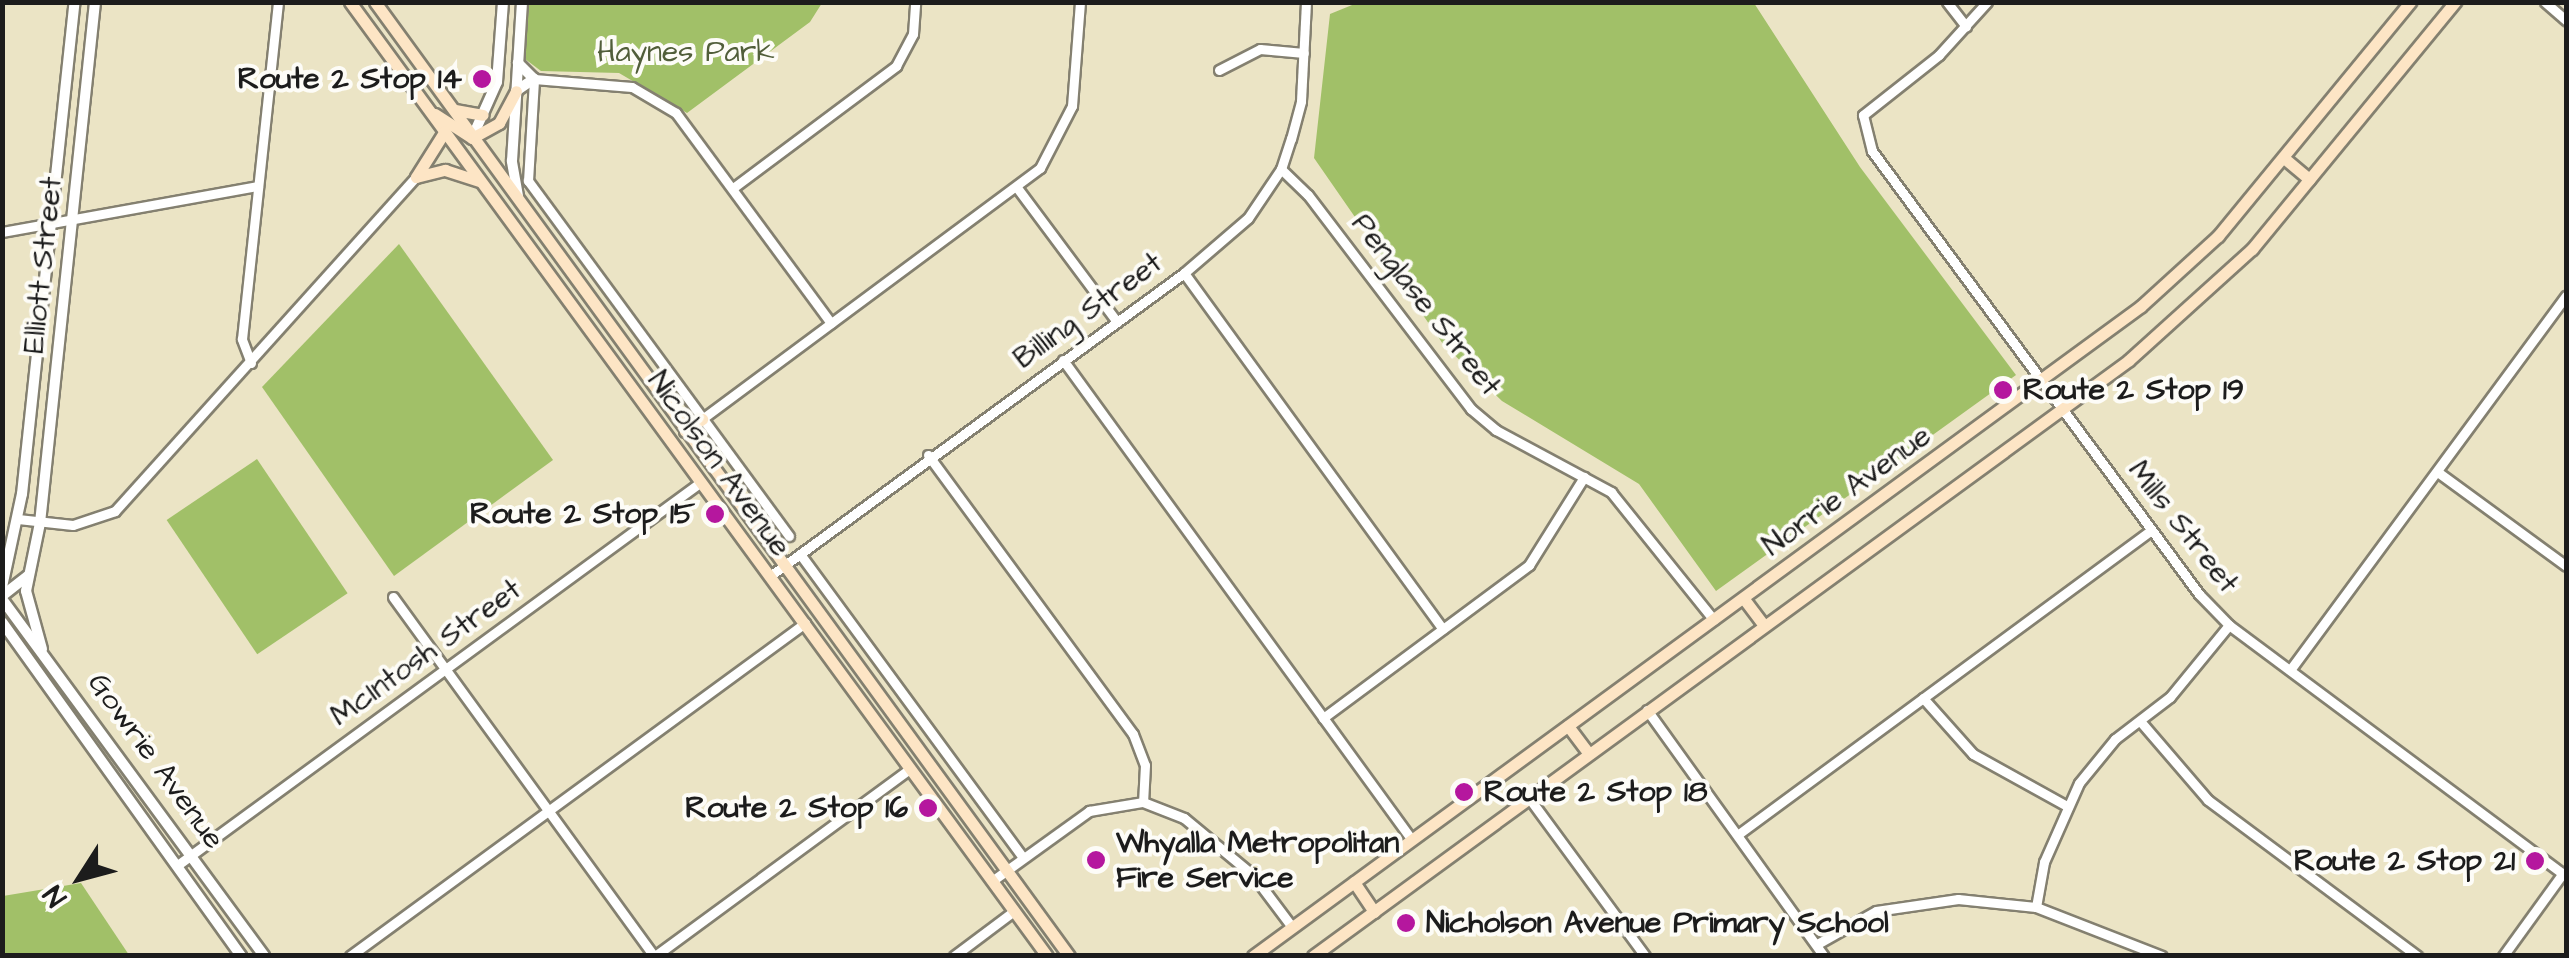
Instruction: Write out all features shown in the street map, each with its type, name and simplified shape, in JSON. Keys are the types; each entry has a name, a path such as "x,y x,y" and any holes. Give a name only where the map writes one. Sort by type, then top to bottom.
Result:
{"main road":[{"name":"Nicolson Avenue","path":"375,2 1068,954"},
{"name":"Norrie Avenue","path":"1254,956 2154,294 2218,236 2410,2"},
{"name":"Norrie Avenue","path":"1313,956 2063,407 2184,313 2252,249 2455,2"},
{"name":"Nicolson Avenue","path":"357,5 1047,956"},
{"path":"472,138 499,123 516,92"},
{"path":"451,108 483,115"},
{"path":"432,113 472,138"},
{"path":"416,178 445,131"},
{"path":"472,138 472,156 496,199"},
{"path":"2284,158 2309,180"},
{"path":"416,178 445,170 484,184"},
{"path":"612,358 624,348"},
{"path":"685,431 702,419"},
{"path":"1744,599 1763,624"},
{"path":"1568,726 1589,754"},
{"path":"1354,882 1374,912"}],"street":[{"name":"Elliott Street","path":"2,587 18,519 75,2"},
{"name":"Elliott Street","path":"42,649 28,608 96,2"},
{"path":"250,363 242,339 278,2"},
{"path":"472,138 497,82 502,2"},
{"path":"521,205 512,162 522,2"},
{"path":"733,188 896,66 913,34 915,2"},
{"path":"702,419 1018,189 1061,138 1072,106 1080,2"},
{"name":"Billing Street","path":"770,576 928,455 1184,273 1248,218 1281,169 1301,100 1306,2"},
{"path":"1947,2 1966,26 1987,2"},
{"path":"2546,2 2566,20"},
{"name":"Mills Street","path":"1966,26 1863,115 1872,151 2042,378 2150,531 2230,624 2565,874"},
{"path":"1219,70 1260,49 1304,53"},
{"path":"518,63 534,79"},
{"path":"516,92 534,79 584,80 654,96 691,129 831,324"},
{"name":"Nicolson Avenue","path":"534,79 528,181 789,536"},
{"name":"Penglase Street","path":"1281,169 1471,408 1496,430 1584,477 1634,515 1714,620"},
{"path":"18,519 93,524 115,511 416,178"},
{"path":"2,232 258,186"},
{"path":"1018,189 1117,322"},
{"path":"1184,273 1443,630"},
{"path":"2290,670 2566,296"},
{"path":"1063,360 1412,840"},
{"path":"928,455 1133,734 1145,765 1143,802"},
{"path":"2439,472 2566,566"},
{"path":"1323,718 1530,564 1584,477"},
{"name":"McIntosh Street","path":"180,864 701,482"},
{"path":"1740,833 2150,531"},
{"name":"Nicolson Avenue","path":"800,554 1023,858"},
{"path":"2,598 32,571"},
{"path":"393,597 655,956 910,768"},
{"name":"Gowrie Avenue","path":"2,598 194,854 264,956"},
{"name":"Gowrie Avenue","path":"2,622 180,864 241,956"},
{"path":"350,956 805,623"},
{"path":"2036,908 2065,805 2095,760 2170,697 2230,624"},
{"path":"1924,698 1974,754 2065,805"},
{"path":"1647,710 1740,833 1819,943 1824,956"},
{"path":"2140,721 2208,800 2417,956"},
{"path":"1530,798 1646,956"},
{"path":"992,881 1089,811 1143,802 1184,818 1254,875 1292,927"},
{"path":"2503,956 2565,874"},
{"path":"1819,943 1876,910 1914,901 2036,908 2162,956"},
{"path":"954,956 1014,912"}],"green space":[{"name":"Haynes Park","path":"529,2 822,3 810,22 687,113 619,73 541,71 525,59"},
{"path":"1357,3 1754,3 1860,167 2016,375 1716,591 1639,484 1502,401 1443,344 1314,158 1330,14"},
{"path":"399,244 553,460 394,576 262,387"},
{"path":"257,459 348,593 257,654 167,520"},
{"path":"81,883 129,955 3,955 3,896"}],"place":[{"name":"Route 2 Stop 14","path":"482,79"},
{"name":"Route 2 Stop 19","path":"2003,390"},
{"name":"Route 2 Stop 15","path":"715,514"},
{"name":"Route 2 Stop 18","path":"1464,792"},
{"name":"Route 2 Stop 16","path":"928,808"},
{"name":"Whyalla Metropolitan Fire Service","path":"1096,860"},
{"name":"Route 2 Stop 21","path":"2535,861"},
{"name":"Nicholson Avenue Primary School","path":"1406,923"}]}
